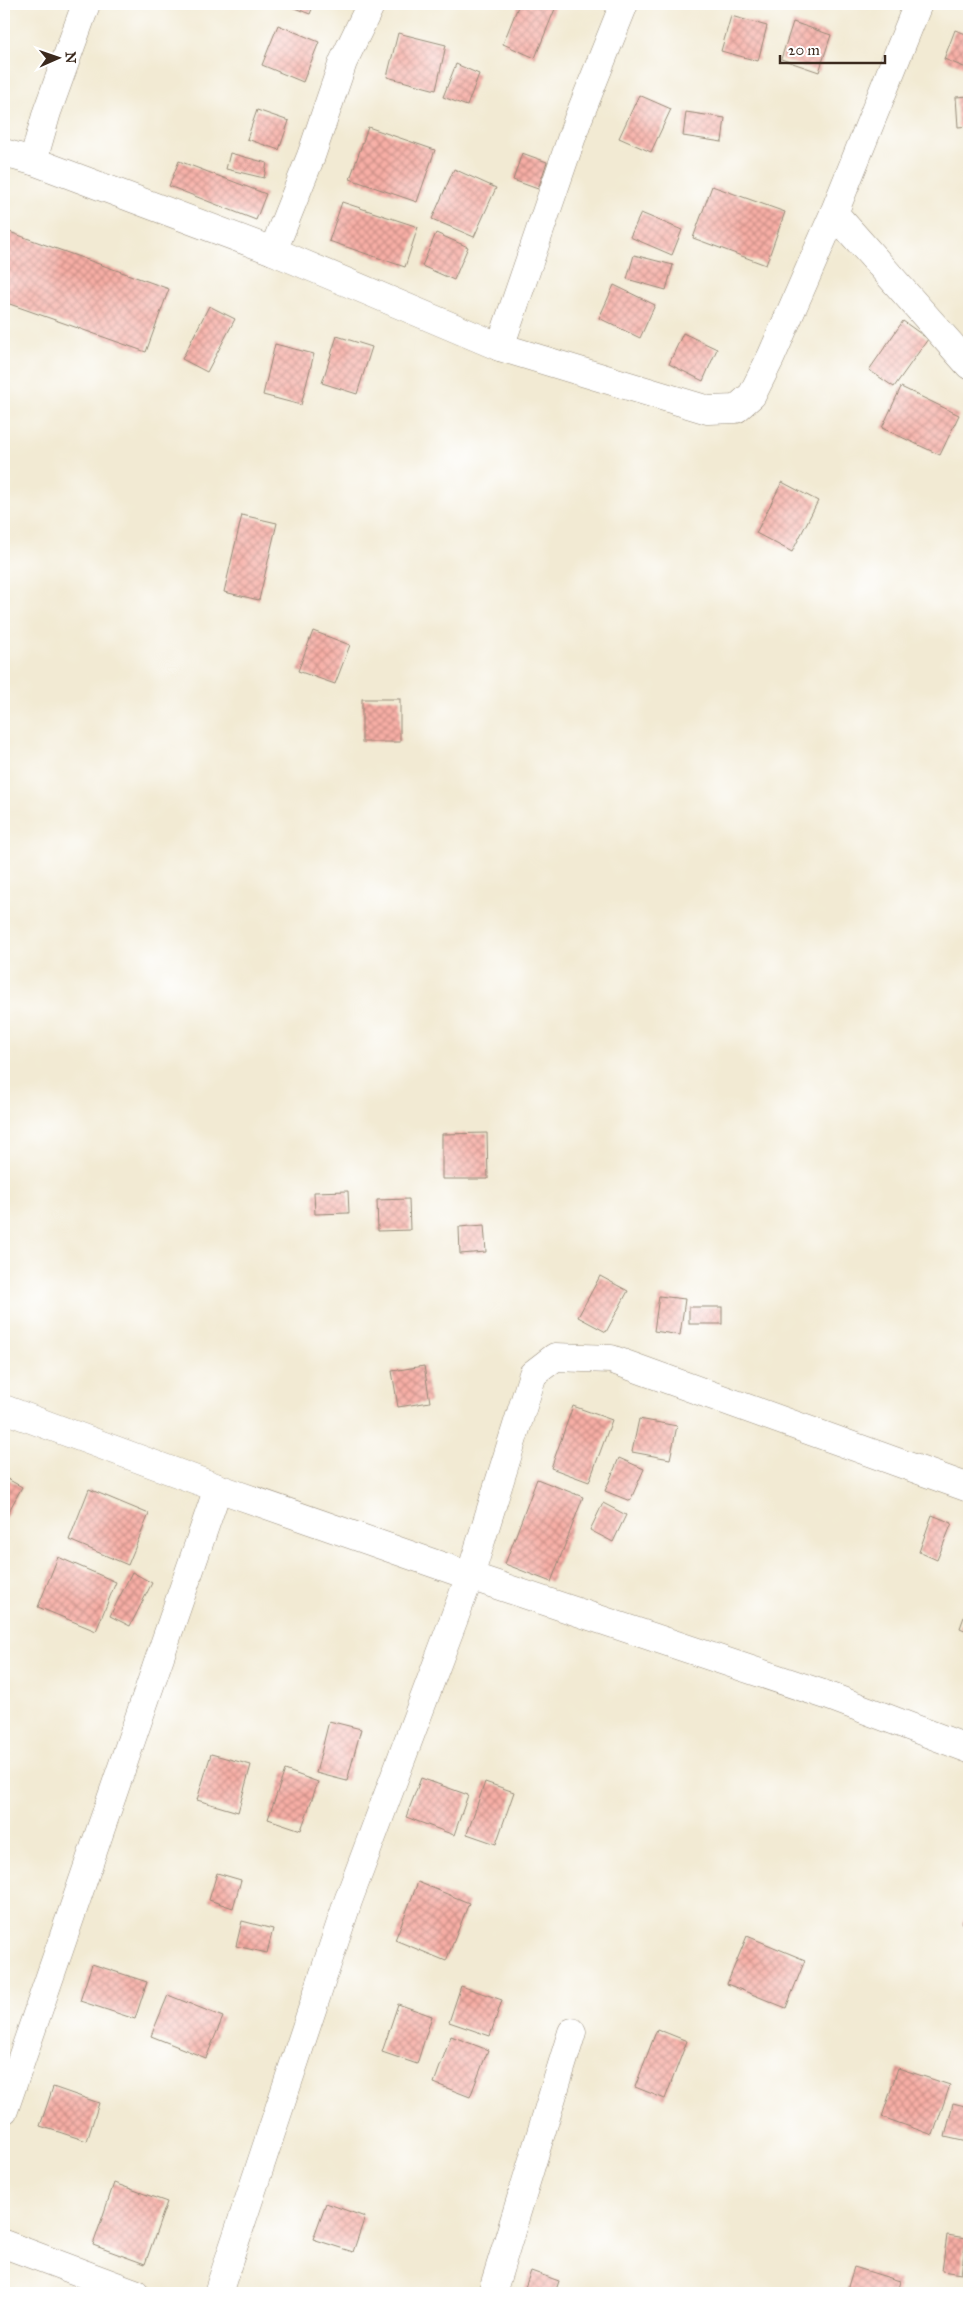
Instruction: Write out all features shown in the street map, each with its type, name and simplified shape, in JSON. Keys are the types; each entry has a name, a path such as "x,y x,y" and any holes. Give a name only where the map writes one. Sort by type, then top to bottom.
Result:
{"street":[{"path":"33,161 47,112 86,4"},
{"path":"273,251 311,156 343,62 371,4"},
{"path":"500,347 578,119 624,4"},
{"path":"4,153 33,161 273,251 500,347 708,410 736,409 752,394 771,357 834,213 918,4"},
{"path":"834,213 969,365"},
{"path":"218,2293 348,1901 470,1576 533,1374 555,1357 611,1359 969,1488"},
{"path":"4,1409 218,1488 470,1576 829,1696 969,1749"},
{"path":"4,2110 218,1488"},
{"path":"492,2293 572,2032"},
{"path":"4,2244 135,2293"}],"building":[{"path":"284,4 314,4 310,14"},
{"path":"519,4 557,4 535,58 503,44"},
{"path":"731,16 767,26 758,61 721,51"},
{"path":"793,22 831,35 819,72 781,59"},
{"path":"278,25 319,42 303,82 262,65"},
{"path":"955,30 969,35 969,69 944,59"},
{"path":"398,33 446,45 436,90 387,77"},
{"path":"456,64 479,74 467,106 443,97"},
{"path":"639,95 671,109 651,152 619,138"},
{"path":"969,96 969,126 958,127 956,97"},
{"path":"257,110 289,121 279,150 247,139"},
{"path":"686,112 725,118 722,142 683,136"},
{"path":"368,127 435,150 417,202 350,179"},
{"path":"230,153 267,163 264,178 226,169"},
{"path":"522,153 547,162 538,189 513,180"},
{"path":"179,161 266,194 256,220 169,186"},
{"path":"454,169 496,188 474,237 432,219"},
{"path":"712,186 785,212 766,265 693,238"},
{"path":"342,202 418,227 405,267 329,241"},
{"path":"641,213 682,230 672,255 630,237"},
{"path":"4,230 169,289 146,352 4,302"},
{"path":"436,233 468,247 454,280 422,266"},
{"path":"634,255 673,265 666,290 627,279"},
{"path":"614,285 655,305 640,338 599,318"},
{"path":"209,306 235,319 207,372 182,359"},
{"path":"903,321 928,339 894,387 869,370"},
{"path":"683,333 717,349 703,381 669,364"},
{"path":"337,336 372,347 357,394 322,383"},
{"path":"275,344 314,354 301,405 263,395"},
{"path":"901,387 959,415 940,455 882,428"},
{"path":"782,482 818,501 792,552 756,533"},
{"path":"242,515 277,523 259,600 224,592"},
{"path":"313,631 350,645 335,684 298,671"},
{"path":"362,699 400,699 400,742 362,742"},
{"path":"487,1133 488,1179 442,1179 442,1134"},
{"path":"348,1191 349,1213 315,1214 314,1192"},
{"path":"409,1199 410,1230 378,1231 377,1200"},
{"path":"484,1225 486,1252 460,1254 459,1227"},
{"path":"600,1276 628,1291 606,1332 578,1317"},
{"path":"659,1296 685,1299 680,1335 654,1331"},
{"path":"689,1307 722,1307 722,1324 689,1324"},
{"path":"424,1366 430,1402 398,1407 392,1371"},
{"path":"573,1406 612,1420 589,1482 551,1468"},
{"path":"639,1419 677,1426 670,1459 632,1452"},
{"path":"619,1458 644,1469 630,1501 605,1491"},
{"path":"4,1477 22,1487 4,1520"},
{"path":"537,1479 583,1497 551,1582 505,1564"},
{"path":"89,1489 149,1514 128,1565 69,1540"},
{"path":"603,1503 626,1515 613,1542 590,1530"},
{"path":"932,1515 952,1523 937,1560 919,1552"},
{"path":"58,1557 116,1582 96,1631 38,1607"},
{"path":"132,1572 152,1583 130,1626 110,1616"},
{"path":"969,1603 969,1632 960,1628"},
{"path":"329,1721 361,1729 347,1781 316,1773"},
{"path":"211,1754 251,1765 238,1812 197,1800"},
{"path":"285,1770 318,1782 301,1830 268,1819"},
{"path":"421,1778 468,1795 454,1835 406,1817"},
{"path":"485,1782 514,1792 496,1844 467,1834"},
{"path":"217,1873 241,1880 233,1908 209,1900"},
{"path":"418,1882 469,1903 446,1961 395,1940"},
{"path":"969,1902 969,1927 962,1924"},
{"path":"242,1921 273,1929 267,1953 236,1946"},
{"path":"747,1936 805,1960 786,2008 727,1984"},
{"path":"92,1964 147,1982 135,2019 80,2001"},
{"path":"461,1986 502,2000 490,2036 449,2022"},
{"path":"168,1995 223,2017 206,2058 151,2036"},
{"path":"398,2004 432,2016 417,2064 382,2052"},
{"path":"657,2029 687,2041 665,2099 635,2087"},
{"path":"451,2036 488,2050 470,2097 434,2083"},
{"path":"898,2068 950,2085 933,2135 882,2117"},
{"path":"53,2087 99,2103 87,2141 40,2126"},
{"path":"953,2103 969,2107 967,2142 945,2137"},
{"path":"114,2183 167,2202 145,2264 93,2245"},
{"path":"326,2203 365,2217 353,2252 313,2239"},
{"path":"947,2235 966,2238 961,2274 942,2271"},
{"path":"854,2267 900,2281 897,2293 846,2293"},
{"path":"531,2271 559,2281 555,2293 523,2293"}]}
